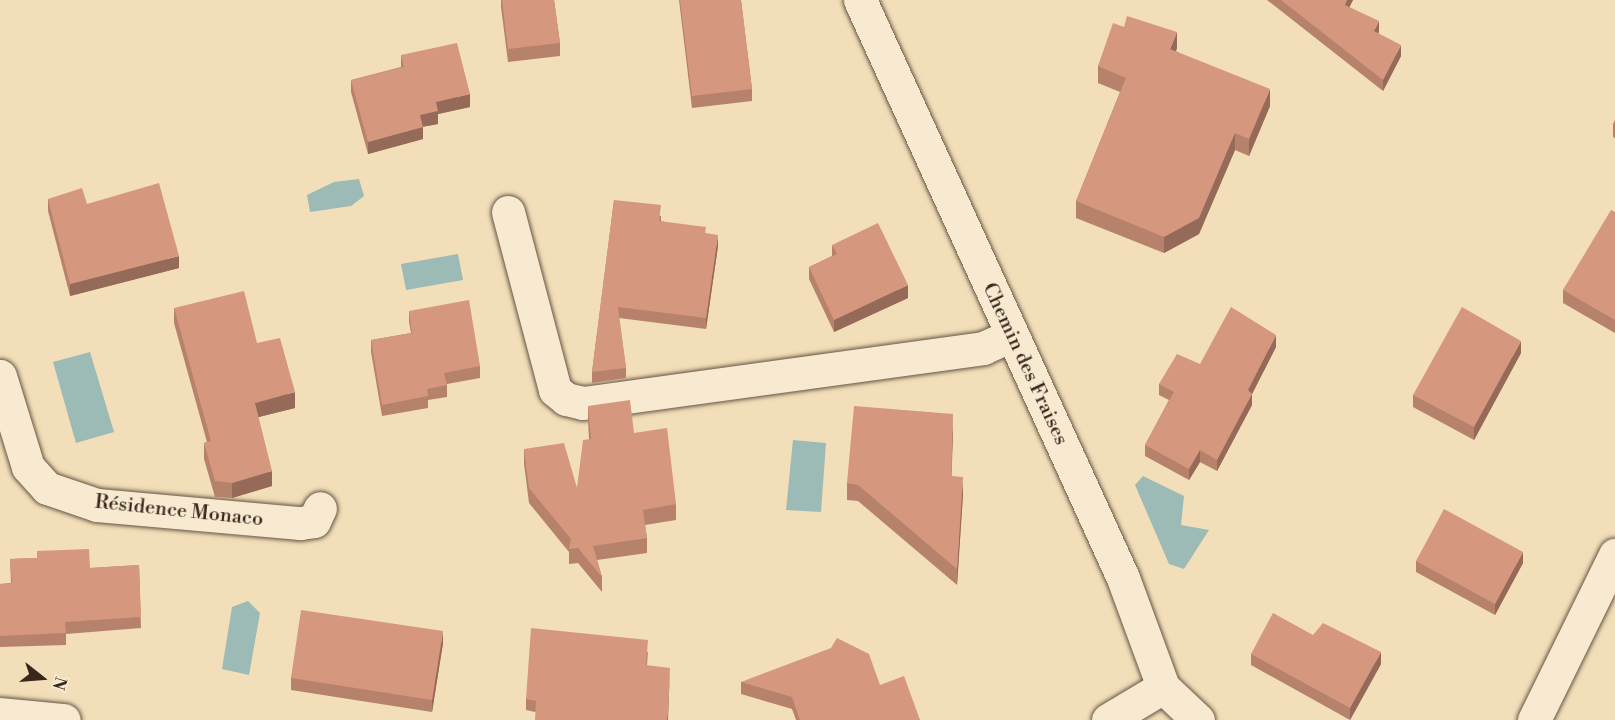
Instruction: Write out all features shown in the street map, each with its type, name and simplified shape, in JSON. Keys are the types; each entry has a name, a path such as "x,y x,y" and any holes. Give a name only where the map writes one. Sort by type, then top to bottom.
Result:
{"street":[{"name":"Chemin des Fraises","path":"860,0 1123,578 1163,687 1198,720"},
{"path":"508,212 555,390 566,399 582,403 982,348 1012,335"},
{"name":"Résidence Monaco","path":"0,376 28,466 47,488 97,505 300,523 314,521 320,508"},
{"path":"1534,720 1615,555"},
{"path":"1108,720 1163,687"},
{"path":"0,714 64,720"}],"water":[{"path":"359,179 364,196 351,206 310,212 307,195 334,182"},
{"path":"458,254 463,280 406,290 401,264"},
{"path":"90,352 114,432 76,443 53,362"},
{"path":"793,440 826,443 821,512 786,510"},
{"path":"1143,476 1184,496 1181,525 1209,530 1184,569 1169,564 1135,485"},
{"path":"248,601 260,613 249,675 222,669 232,607"}],"building":[{"path":"502,0 554,0 560,43 508,49"},
{"path":"680,0 741,0 752,89 692,96"},
{"path":"1281,0 1347,0 1345,5 1379,21 1374,31 1401,45 1383,80"},
{"path":"1127,16 1177,32 1170,49 1270,89 1249,139 1235,133 1199,218 1164,237 1076,201 1126,78 1098,66 1113,23 1124,27"},
{"path":"457,43 470,94 436,102 438,111 420,115 423,127 368,142 351,80 404,67 401,55"},
{"path":"159,183 179,256 70,284 48,199 82,188 87,204"},
{"path":"614,200 661,205 659,221 706,227 705,233 718,235 706,318 618,307 626,368 592,372"},
{"path":"1611,210 1615,212 1615,320 1563,290"},
{"path":"878,223 908,285 834,320 809,267 837,254 832,245"},
{"path":"244,291 257,343 280,338 295,392 255,403 272,471 232,483 215,481 204,443 211,441 174,308"},
{"path":"469,300 480,366 444,373 447,385 427,389 428,396 382,405 371,340 412,333 409,311"},
{"path":"1231,307 1276,335 1248,390 1252,394 1217,460 1200,450 1189,469 1145,445 1174,392 1159,384 1177,354 1200,364"},
{"path":"1462,307 1521,341 1474,427 1413,395"},
{"path":"630,400 634,433 667,428 676,504 643,510 647,538 593,546 602,577 578,548 569,549 571,539 529,488 524,449 564,443 577,488 583,440 591,439 588,406"},
{"path":"854,406 953,414 951,476 963,477 957,569 858,485 847,483"},
{"path":"1444,509 1523,552 1495,604 1416,561"},
{"path":"89,549 90,568 139,565 141,617 65,622 66,633 0,636 0,584 12,583 10,559 37,558 37,551"},
{"path":"301,610 443,631 432,700 291,678"},
{"path":"1273,613 1313,635 1323,623 1381,652 1350,708 1251,654"},
{"path":"531,628 648,640 646,665 670,668 667,720 535,720 536,701 526,699"},
{"path":"837,638 869,654 880,685 904,676 920,720 800,720 792,697 741,682 831,648"}]}
